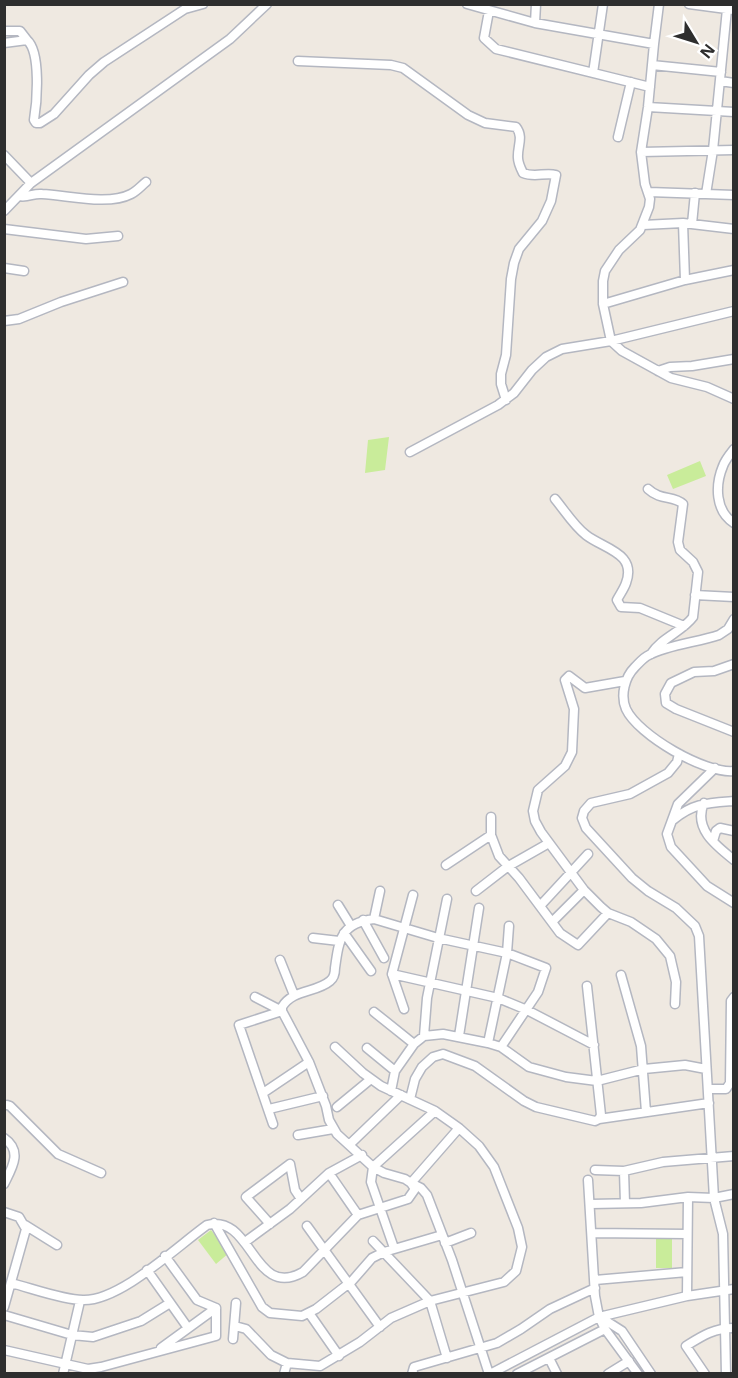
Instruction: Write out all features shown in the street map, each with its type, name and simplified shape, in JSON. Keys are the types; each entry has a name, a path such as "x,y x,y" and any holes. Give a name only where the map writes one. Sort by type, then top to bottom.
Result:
{"street":[{"path":"4,31 20,31 30,42 34,53 37,81 34,120 40,123 54,114 89,75 104,62 185,9 203,4"},
{"path":"4,211 31,183 230,39 267,4"},
{"path":"467,4 535,23 654,44"},
{"path":"535,23 536,4"},
{"path":"593,73 603,4"},
{"path":"660,4 641,152 645,184 649,192 649,207 643,225 619,250 605,271 603,304 610,342 635,360 671,378 707,387 734,399"},
{"path":"689,4 730,8 706,194"},
{"path":"489,11 484,38 496,49 651,87"},
{"path":"4,43 27,40"},
{"path":"298,61 391,65 402,68 468,115 485,123 516,127 520,137 518,157 523,173 533,177 556,175 544,215 519,249 512,271 506,355 501,374 501,384 506,399"},
{"path":"652,65 721,72"},
{"path":"720,81 734,83"},
{"path":"618,137 631,82"},
{"path":"648,107 734,112"},
{"path":"641,152 734,150"},
{"path":"4,155 31,183"},
{"path":"19,196 44,194 85,199 121,197 132,193 146,182"},
{"path":"649,192 734,195"},
{"path":"685,280 687,224 695,193"},
{"path":"643,225 687,224 734,229"},
{"path":"4,229 86,239 118,236"},
{"path":"4,268 24,271"},
{"path":"603,304 685,280 734,270"},
{"path":"4,321 19,319 61,302 123,282"},
{"path":"410,452 506,399 546,357 562,349 610,342 734,311"},
{"path":"658,371 670,367 680,368 734,359"},
{"path":"734,449 723,466 718,487 718,501 722,513 734,523"},
{"path":"648,489 663,499 674,499 683,504 678,542 680,550 697,567 693,617 657,645 651,654 630,672 625,681 625,707 632,719 648,734 679,754 715,768 734,771"},
{"path":"555,499 583,533 604,548 622,555 625,559 628,576 626,585 617,600 618,605 624,608 640,608 684,626"},
{"path":"695,595 734,597"},
{"path":"651,654 719,635 728,629 734,619"},
{"path":"734,663 714,671 694,672 672,683 665,694 666,703 676,709 734,732"},
{"path":"625,681 585,688 569,676 565,680 574,709 572,752 565,766 538,790 533,811 535,821 549,843 584,890 608,913 631,922 656,939 670,956 676,982 675,1004"},
{"path":"679,754 677,762 668,773 630,794 591,802 582,818 586,828 632,878 676,908 695,926 699,936 714,1198 723,1234 729,1289 726,1374"},
{"path":"715,768 678,804 668,834 671,847 707,886 734,903"},
{"path":"671,823 687,809 704,803 734,801"},
{"path":"704,803 699,815 701,824 713,841 734,860"},
{"path":"490,817 491,835 499,856 519,878 560,933 578,945 608,913"},
{"path":"713,841 716,831 720,828 734,831"},
{"path":"446,865 491,835"},
{"path":"476,891 507,867 549,843"},
{"path":"540,906 588,854"},
{"path":"553,921 584,890"},
{"path":"374,919 380,891"},
{"path":"404,1009 392,974 413,895"},
{"path":"424,1036 427,998 447,899"},
{"path":"338,905 351,926"},
{"path":"459,1036 479,908"},
{"path":"282,1011 285,1001 294,995 330,981 334,975 341,937 351,926 363,920 374,919 438,938 507,953 546,968 538,992 501,1047"},
{"path":"363,920 384,958"},
{"path":"489,1043 507,953 509,926"},
{"path":"313,938 341,937"},
{"path":"341,937 371,971"},
{"path":"280,960 294,995"},
{"path":"392,974 498,998 527,1010 594,1045"},
{"path":"621,975 640,1046 644,1069 646,1112"},
{"path":"587,986 601,1115 599,1119"},
{"path":"255,997 282,1011 309,1062 333,1129 373,1167 421,1188 427,1195 489,1374 600,1317 687,1296 729,1289"},
{"path":"708,1089 726,1089 730,1083 731,1001 734,997"},
{"path":"273,1124 238,1025 282,1011"},
{"path":"374,1012 414,1044"},
{"path":"391,1091 395,1071 414,1044 424,1036 443,1034 501,1047 529,1067 566,1077 597,1081 644,1069 685,1065 706,1070"},
{"path":"235,1326 246,1329 271,1355 287,1363 320,1366 339,1356 391,1318 430,1301 504,1282 516,1271 522,1247 518,1228 494,1167 479,1146 435,1111 371,1079 334,1047"},
{"path":"367,1048 395,1071"},
{"path":"349,1145 406,1097 422,1067 433,1057 443,1054 475,1066 536,1107 596,1121 709,1103"},
{"path":"263,1093 309,1062"},
{"path":"338,1107 371,1079"},
{"path":"269,1108 323,1096"},
{"path":"5,1106 10,1106 58,1154 101,1173"},
{"path":"394,1248 371,1182 373,1167 435,1111"},
{"path":"411,1183 459,1128"},
{"path":"298,1135 333,1129"},
{"path":"4,1138 9,1141 16,1154 4,1185"},
{"path":"245,1242 301,1199 329,1173 362,1155"},
{"path":"595,1170 624,1172 663,1162 712,1156 734,1156"},
{"path":"270,1224 246,1197 290,1164 295,1190 301,1199"},
{"path":"624,1172 625,1203"},
{"path":"329,1173 358,1215"},
{"path":"588,1180 595,1284 600,1317 605,1329 638,1374"},
{"path":"11,1283 80,1300 93,1300 116,1293 207,1225 214,1223 220,1223 245,1242 267,1273 276,1277 297,1275 303,1272 358,1215 408,1199 415,1190 411,1183"},
{"path":"591,1204 688,1197 714,1198 734,1194"},
{"path":"687,1296 688,1197"},
{"path":"4,1212 19,1216 25,1225 57,1245"},
{"path":"214,1223 262,1307 270,1313 302,1316 347,1285 372,1258 384,1252 471,1233"},
{"path":"4,1307 26,1229 25,1225"},
{"path":"307,1226 347,1285 380,1327"},
{"path":"592,1233 687,1234"},
{"path":"723,1234 734,1234"},
{"path":"373,1241 430,1301 447,1358"},
{"path":"165,1256 197,1300 216,1308"},
{"path":"147,1270 188,1328"},
{"path":"412,1374 414,1367 497,1343 595,1284 687,1272"},
{"path":"63,1374 80,1300"},
{"path":"4,1315 72,1335 93,1337 141,1321 170,1303"},
{"path":"233,1340 236,1303"},
{"path":"157,1351 216,1308"},
{"path":"4,1350 88,1369 216,1335 216,1308"},
{"path":"309,1313 339,1356"},
{"path":"600,1317 622,1331 651,1374"},
{"path":"705,1374 686,1346 708,1332 729,1328"},
{"path":"517,1374 605,1329"},
{"path":"549,1358 557,1374"},
{"path":"609,1374 629,1361"},
{"path":"284,1374 287,1363"}],"green space":[{"path":"389,437 385,470 365,473 368,440"},
{"path":"700,461 706,476 673,489 667,475"},
{"path":"211,1230 229,1253 216,1264 198,1240"},
{"path":"656,1238 672,1238 672,1268 656,1268"}]}
